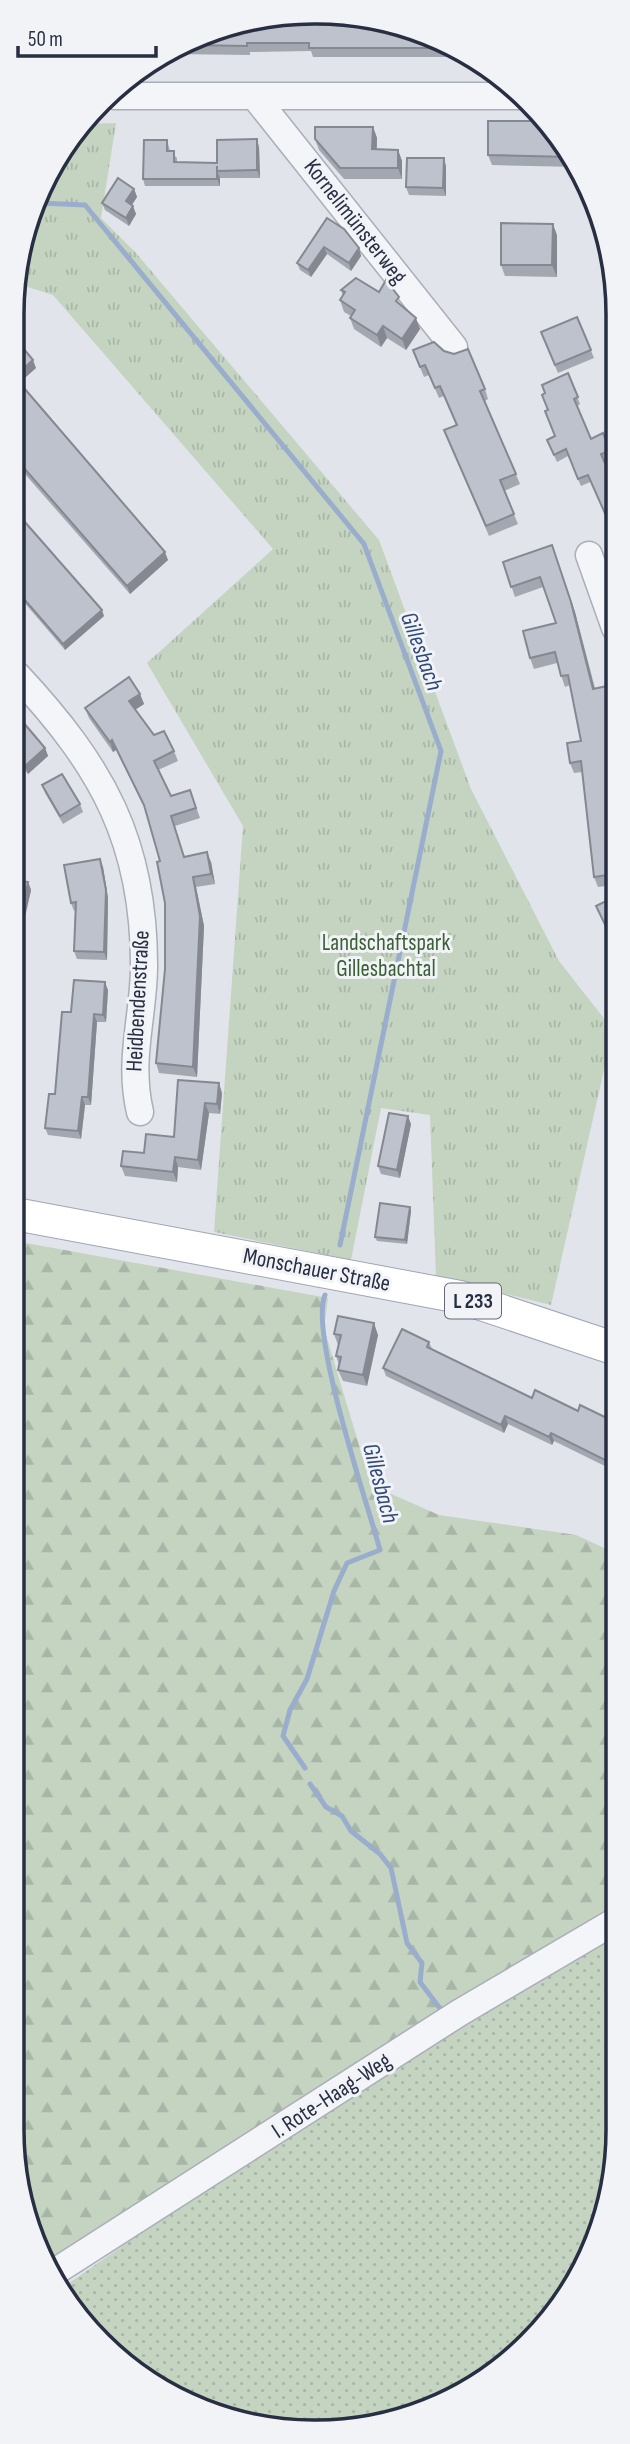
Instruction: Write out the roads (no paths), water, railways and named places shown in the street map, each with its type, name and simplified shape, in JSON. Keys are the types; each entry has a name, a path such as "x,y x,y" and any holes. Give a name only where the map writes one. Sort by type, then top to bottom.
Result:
{"main road":[{"name":"Monschauer Straße","path":"24,1216 460,1297 606,1346"}],"street":[{"path":"135,87 255,97 506,96"},
{"name":"Kornelimünsterweg","path":"255,97 315,168 454,347"},
{"path":"589,555 606,603"},
{"name":"Heidbendenstraße","path":"24,683 71,737 107,792 125,836 141,903 144,971 133,1082 140,1112"},
{"name":"I. Rote-Haag-Weg","path":"60,2268 459,2013 606,1927"}],"waterway":[{"name":"Gillesbach","path":"47,203 85,205 364,544 441,751 340,1245"},
{"name":"Gillesbach","path":"305,1768 283,1736 290,1710 307,1679 334,1591 347,1563 380,1550 332,1380 322,1315 325,1295"},
{"name":"Gillesbach","path":"310,1784 326,1807 342,1816 351,1831 380,1854 391,1868 407,1943 422,1963 420,1982 445,2015"}],"park label":[{"name":"Landschaftspark Gillesbachtal","path":"386,955"}]}
